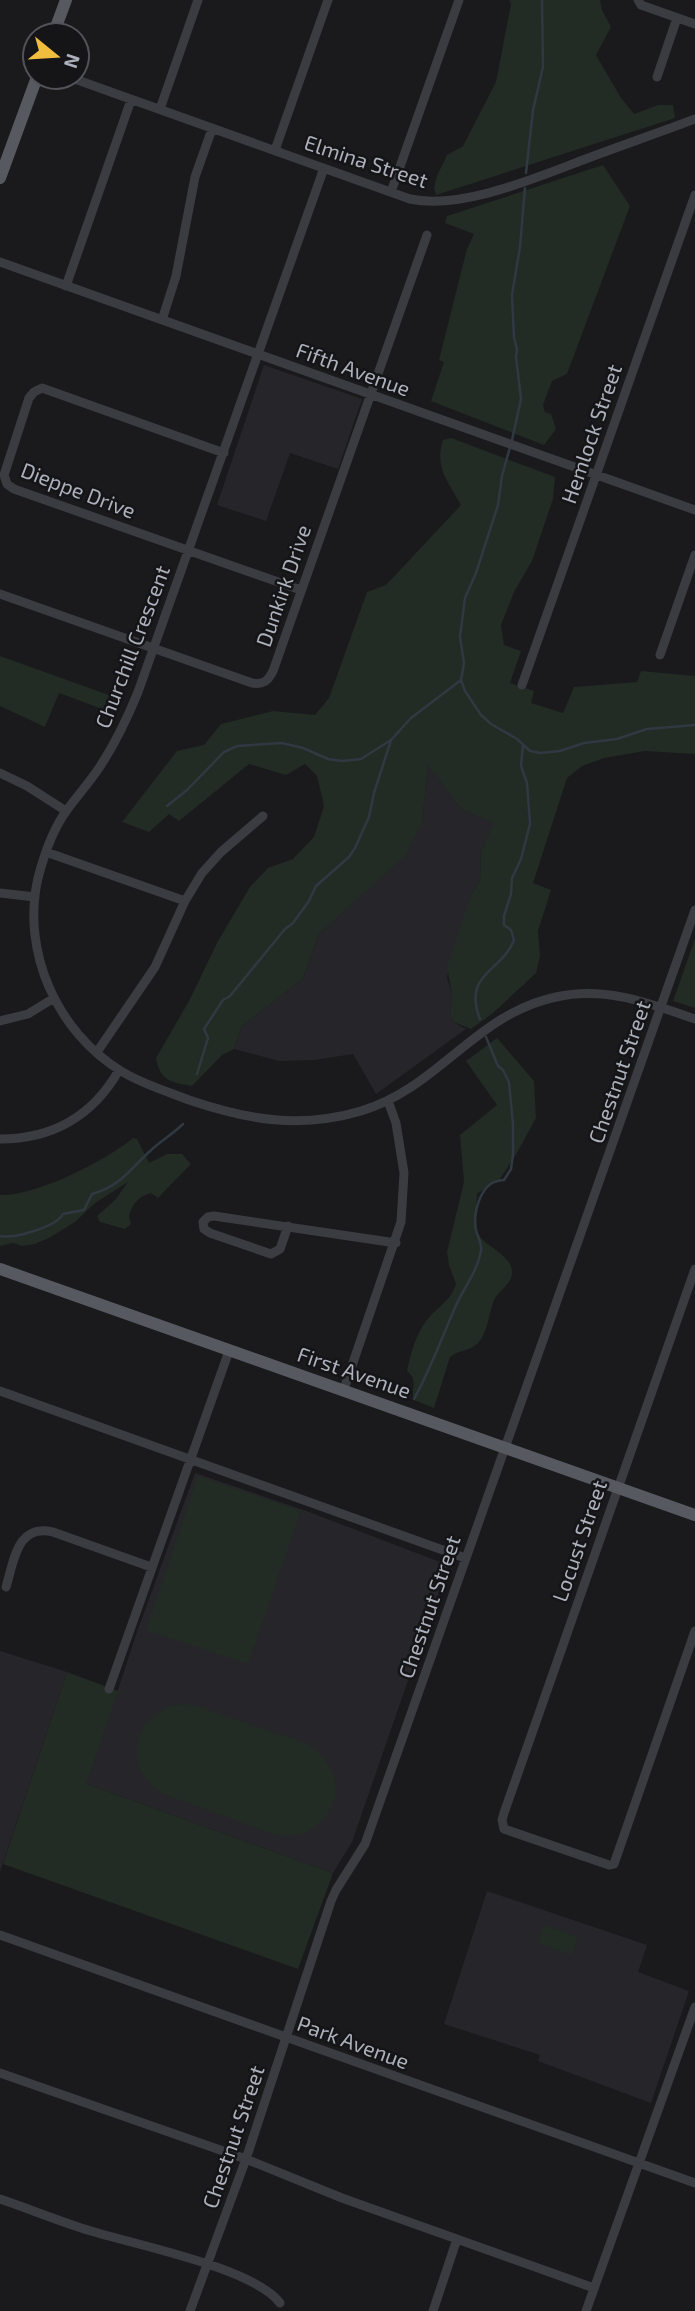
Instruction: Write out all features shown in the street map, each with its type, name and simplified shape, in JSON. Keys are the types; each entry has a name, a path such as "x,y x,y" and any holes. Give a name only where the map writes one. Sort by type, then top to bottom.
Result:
{"main road":[{"path":"57,21 65,0"},
{"path":"1,175 32,91"},
{"name":"First Avenue","path":"0,1269 695,1515"}],"street":[{"path":"160,108 198,0"},
{"path":"275,150 328,0"},
{"path":"391,192 459,0"},
{"path":"638,0 641,5 695,24"},
{"path":"657,77 677,18"},
{"name":"Elmina Street","path":"91,85 410,199 431,202 464,198 538,177 695,119"},
{"path":"66,286 131,100"},
{"path":"162,320 176,276 195,177 212,129"},
{"name":"Churchill Crescent","path":"324,168 134,701 117,738 95,774 66,811 46,852 35,897 37,953 54,998 81,1038 119,1070 144,1083 224,1112 265,1120 326,1119 388,1101 423,1080 500,1018 541,1000 572,994 600,993 629,997 695,1019"},
{"name":"Hemlock Street","path":"522,685 695,195"},
{"name":"Dunkirk Drive","path":"0,594 252,683 264,683 273,671 427,235"},
{"name":"Fifth Avenue","path":"0,262 695,510"},
{"name":"Dieppe Drive","path":"224,453 47,389 37,390 29,398 4,470 4,479 8,485 301,590"},
{"path":"660,655 695,555"},
{"path":"0,773 27,786 66,811"},
{"path":"97,1052 155,967 192,887 211,862 263,817"},
{"path":"46,852 185,901"},
{"path":"0,893 35,897"},
{"name":"Chestnut Street","path":"190,2311 246,2159 331,1901 365,1844 695,910"},
{"path":"0,1021 28,1014 54,998"},
{"path":"0,1139 29,1138 63,1127 90,1107 119,1070"},
{"path":"344,1389 401,1222 404,1172 396,1123 388,1101"},
{"path":"288,1226 280,1249 271,1254 210,1233 204,1229 203,1222 214,1216 288,1226 396,1243"},
{"name":"Locust Street","path":"695,1269 504,1814 503,1826 609,1865 614,1864 695,1631"},
{"path":"109,1689 229,1351"},
{"path":"0,1391 465,1558"},
{"path":"6,1587 20,1544 29,1534 38,1530 53,1532 151,1567"},
{"name":"Park Avenue","path":"0,1935 695,2183"},
{"path":"586,2311 695,2007"},
{"path":"0,2073 246,2159 342,2198 594,2288"},
{"path":"0,2199 86,2230 208,2265 260,2285 280,2303"},
{"path":"433,2311 457,2239"}],"shaded area":[{"path":"509,0 600,0 611,27 596,55 621,98 634,114 658,105 673,105 675,118 436,195 434,188 437,176 447,155 463,146 496,82 511,4"},
{"path":"603,165 630,206 567,374 552,381 543,405 545,412 551,414 556,429 544,445 431,401 444,362 439,360 467,249 474,234 445,223 447,216"},
{"path":"264,365 362,399 338,469 290,453 266,521 217,505"},
{"path":"451,438 555,477 553,499 532,561 514,592 501,625 504,645 521,651 510,683 534,691 531,703 563,713 574,687 637,682 641,671 695,676 695,754 645,751 604,758 582,766 567,778 533,883 551,890 538,931 540,956 536,973 493,1013 471,1029 453,1022 450,1015 452,995 447,967 471,895 480,880 481,850 494,823 462,810 428,765 422,823 405,856 319,934 303,979 242,1026 234,1049 222,1055 192,1086 172,1081 160,1072 156,1058 189,1001 218,941 250,887 268,868 293,859 314,837 324,806 317,776 305,764 286,775 249,764 179,821 169,814 149,832 122,822 177,751 204,745 221,724 273,711 315,715 329,698 367,592 386,585 461,505 441,466 443,440"},
{"path":"0,656 120,699 113,713 59,693 45,727 0,706"},
{"path":"428,764 462,810 495,823 481,850 480,880 471,895 447,977 452,995 450,1015 453,1022 466,1029 376,1094 353,1054 314,1060 279,1061 234,1049 242,1026 303,979 319,934 360,896 422,823"},
{"path":"695,939 695,1008 673,1001"},
{"path":"497,1038 534,1081 536,1118 500,1179 477,1194 478,1233 508,1261 512,1277 495,1299 486,1329 478,1343 450,1357 434,1408 414,1400 413,1381 407,1371 422,1327 449,1297 456,1284 447,1252 464,1182 460,1135 497,1105 466,1061"},
{"path":"133,1138 137,1139 149,1163 167,1154 182,1154 191,1164 158,1198 151,1193 137,1201 129,1216 131,1224 125,1229 100,1222 97,1216 115,1200 128,1182 49,1238 35,1244 22,1246 13,1243 0,1246 0,1195 32,1190 70,1176 106,1157"},
{"path":"195,1473 309,1512 448,1565 352,1842 333,1873 87,1784 136,1635"},
{"path":"198,1476 301,1511 248,1664 146,1630"},
{"path":"0,1651 67,1672 0,1872"},
{"path":"67,1672 118,1691 87,1784 333,1873 298,1969 3,1864"},
{"path":"185,1704 309,1744 325,1760 335,1779 333,1804 324,1819 310,1830 294,1836 285,1836 264,1831 161,1793 148,1782 140,1768 138,1739 144,1726 154,1715"},
{"path":"487,1891 647,1945 638,1972 689,1991 651,2103 538,2061 540,2055 444,2024"},
{"path":"544,1925 578,1937 572,1955 538,1943"}],"waterway":[{"path":"526,173 533,110 543,67 542,0"},
{"path":"512,440 521,399 512,295 520,247 525,188"},
{"path":"510,447 498,505 465,598 460,637 464,663 461,680 465,691 481,715 491,724 517,739 530,751 540,753 617,739 647,729 695,725"},
{"path":"167,806 187,790 224,752 237,746 282,743 303,748 328,759 361,759 391,740 411,718 461,680"},
{"path":"197,1074 208,1038 204,1029 223,1000 230,996 285,929 293,923 316,886 349,857 355,848 369,817 391,740"},
{"path":"480,1019 476,1004 476,992 480,982 508,951 514,940 511,930 504,925 504,916 511,894 512,878 521,859 530,824 527,783 521,766 523,745"},
{"path":"414,1399 479,1259 481,1245 475,1222 480,1198 489,1185 504,1180 511,1169 513,1124 509,1082 498,1066 486,1037"},
{"path":"0,1236 15,1236 34,1231 59,1219 63,1214 84,1210 92,1194 117,1182 183,1124"}]}
